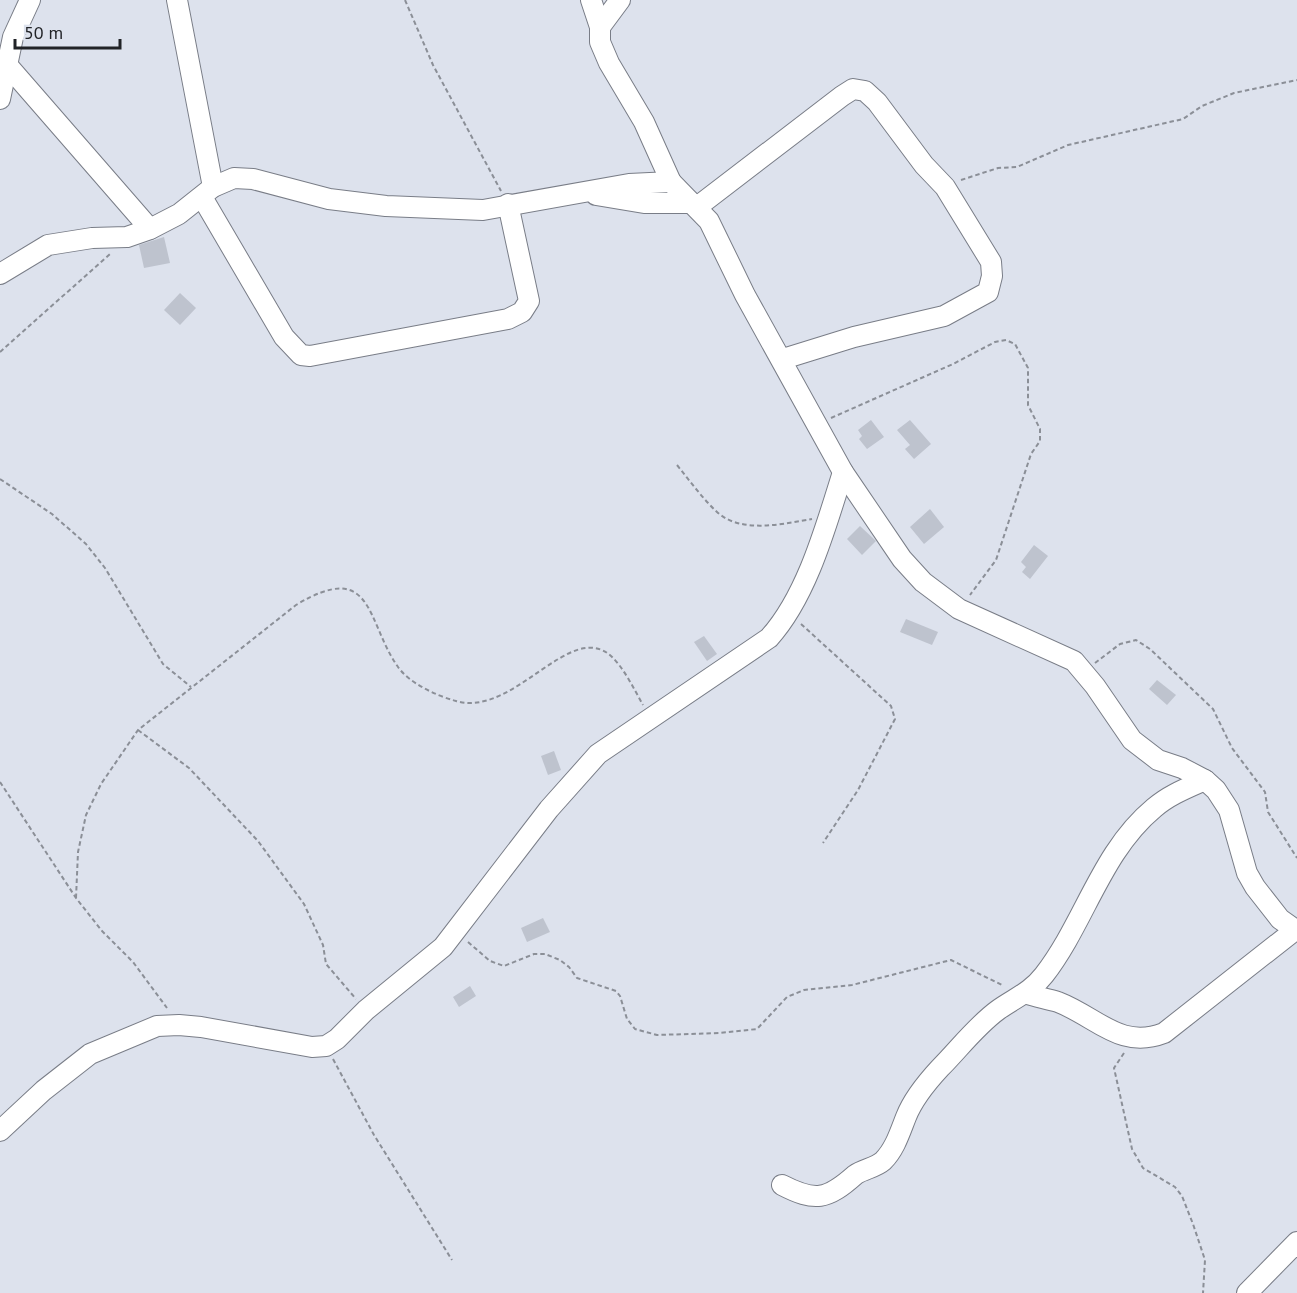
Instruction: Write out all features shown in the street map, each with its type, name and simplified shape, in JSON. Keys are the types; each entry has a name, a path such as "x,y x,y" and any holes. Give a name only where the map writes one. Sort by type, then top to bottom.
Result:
{"street":[{"path":"0,99 14,37 30,0"},
{"path":"177,0 207,192 284,337 301,355 310,356 508,319 522,312 529,301 508,204"},
{"path":"591,0 600,27 600,42 609,63 644,122 671,182 709,221 746,295 843,472 902,559 922,582 959,609 1062,655 1084,671 1132,740 1158,760 1205,780 1216,790 1229,810 1247,873 1280,919 1296,931 1164,1033 1148,1039 1137,1040 1119,1035 1059,1003 1027,994"},
{"path":"600,27 620,0"},
{"path":"9,67 150,229"},
{"path":"582,193 644,203 694,205 853,89 865,91 877,102 945,188 991,262 992,276 988,292 944,316 902,328 879,330 783,359"},
{"path":"0,274 48,245 92,238 127,237 150,229 207,192 234,178 253,179 329,199 386,206 483,210 629,184 671,182"},
{"path":"0,1131 44,1090 90,1054 157,1026 180,1025 312,1047 326,1046 337,1039 366,1010 456,932 572,781 598,754 769,638 789,610 830,516 843,472"},
{"path":"782,1185 810,1196 825,1196 837,1191 858,1173 882,1161 892,1149 911,1107 938,1071 992,1016 1027,994 1057,958 1116,848 1131,830 1154,808 1173,795 1205,780"},
{"path":"1247,1293 1297,1242"}],"path":[{"path":"405,0 433,65 508,204"},
{"path":"945,188 968,176 998,168 1017,167 1068,145 1183,119 1202,106 1226,96 1297,80"},
{"path":"0,352 127,237"},
{"path":"818,426 847,409 953,364 995,342 1006,340 1015,344 1023,354 1030,375 1026,384 1028,405 1040,429 1040,441 1031,454 996,560 959,609"},
{"path":"677,465 717,512 728,520 750,526 830,516"},
{"path":"0,479 52,514 86,544 105,568 163,664 191,687"},
{"path":"76,898 78,852 86,815 101,784 138,730 296,605 317,592 339,588 351,591 362,599 374,615 398,668 415,682 457,702 483,704 510,693 566,653 585,646 598,647 611,656 651,718"},
{"path":"789,610 805,629 891,706 895,719 858,790 824,843"},
{"path":"1084,671 1120,644 1136,640 1150,649 1213,709 1232,748 1265,792 1268,812 1297,858"},
{"path":"138,730 189,768 258,841 304,904 323,945 326,964 366,1010"},
{"path":"0,782 76,898 102,931 133,962 180,1025"},
{"path":"456,932 490,961 504,966 534,954 545,954 560,960 577,978 616,991 620,996 627,1019 635,1029 657,1035 743,1032 757,1029 787,997 804,990 852,985 951,960 991,981 1027,994"},
{"path":"1137,1040 1116,1061 1114,1068 1128,1134 1132,1149 1143,1168 1175,1187 1182,1196 1205,1260 1203,1293"},
{"path":"326,1046 374,1134 452,1260"}],"building":[{"path":"164,237 170,263 144,268 139,245"},
{"path":"180,293 196,308 180,325 164,310"},
{"path":"871,420 884,437 867,449 859,439 862,436 858,430"},
{"path":"910,420 931,444 914,459 905,449 910,445 897,430"},
{"path":"930,509 944,527 924,544 910,527"},
{"path":"860,526 876,541 862,555 847,539"},
{"path":"1034,545 1048,556 1030,579 1022,572 1026,567 1021,562"},
{"path":"906,619 938,632 932,645 900,632"},
{"path":"704,636 717,654 707,661 694,642"},
{"path":"1157,680 1176,695 1167,705 1149,689"},
{"path":"554,751 561,770 548,775 541,756"},
{"path":"543,918 550,932 527,942 521,928"},
{"path":"470,986 476,996 459,1007 453,997"}]}
